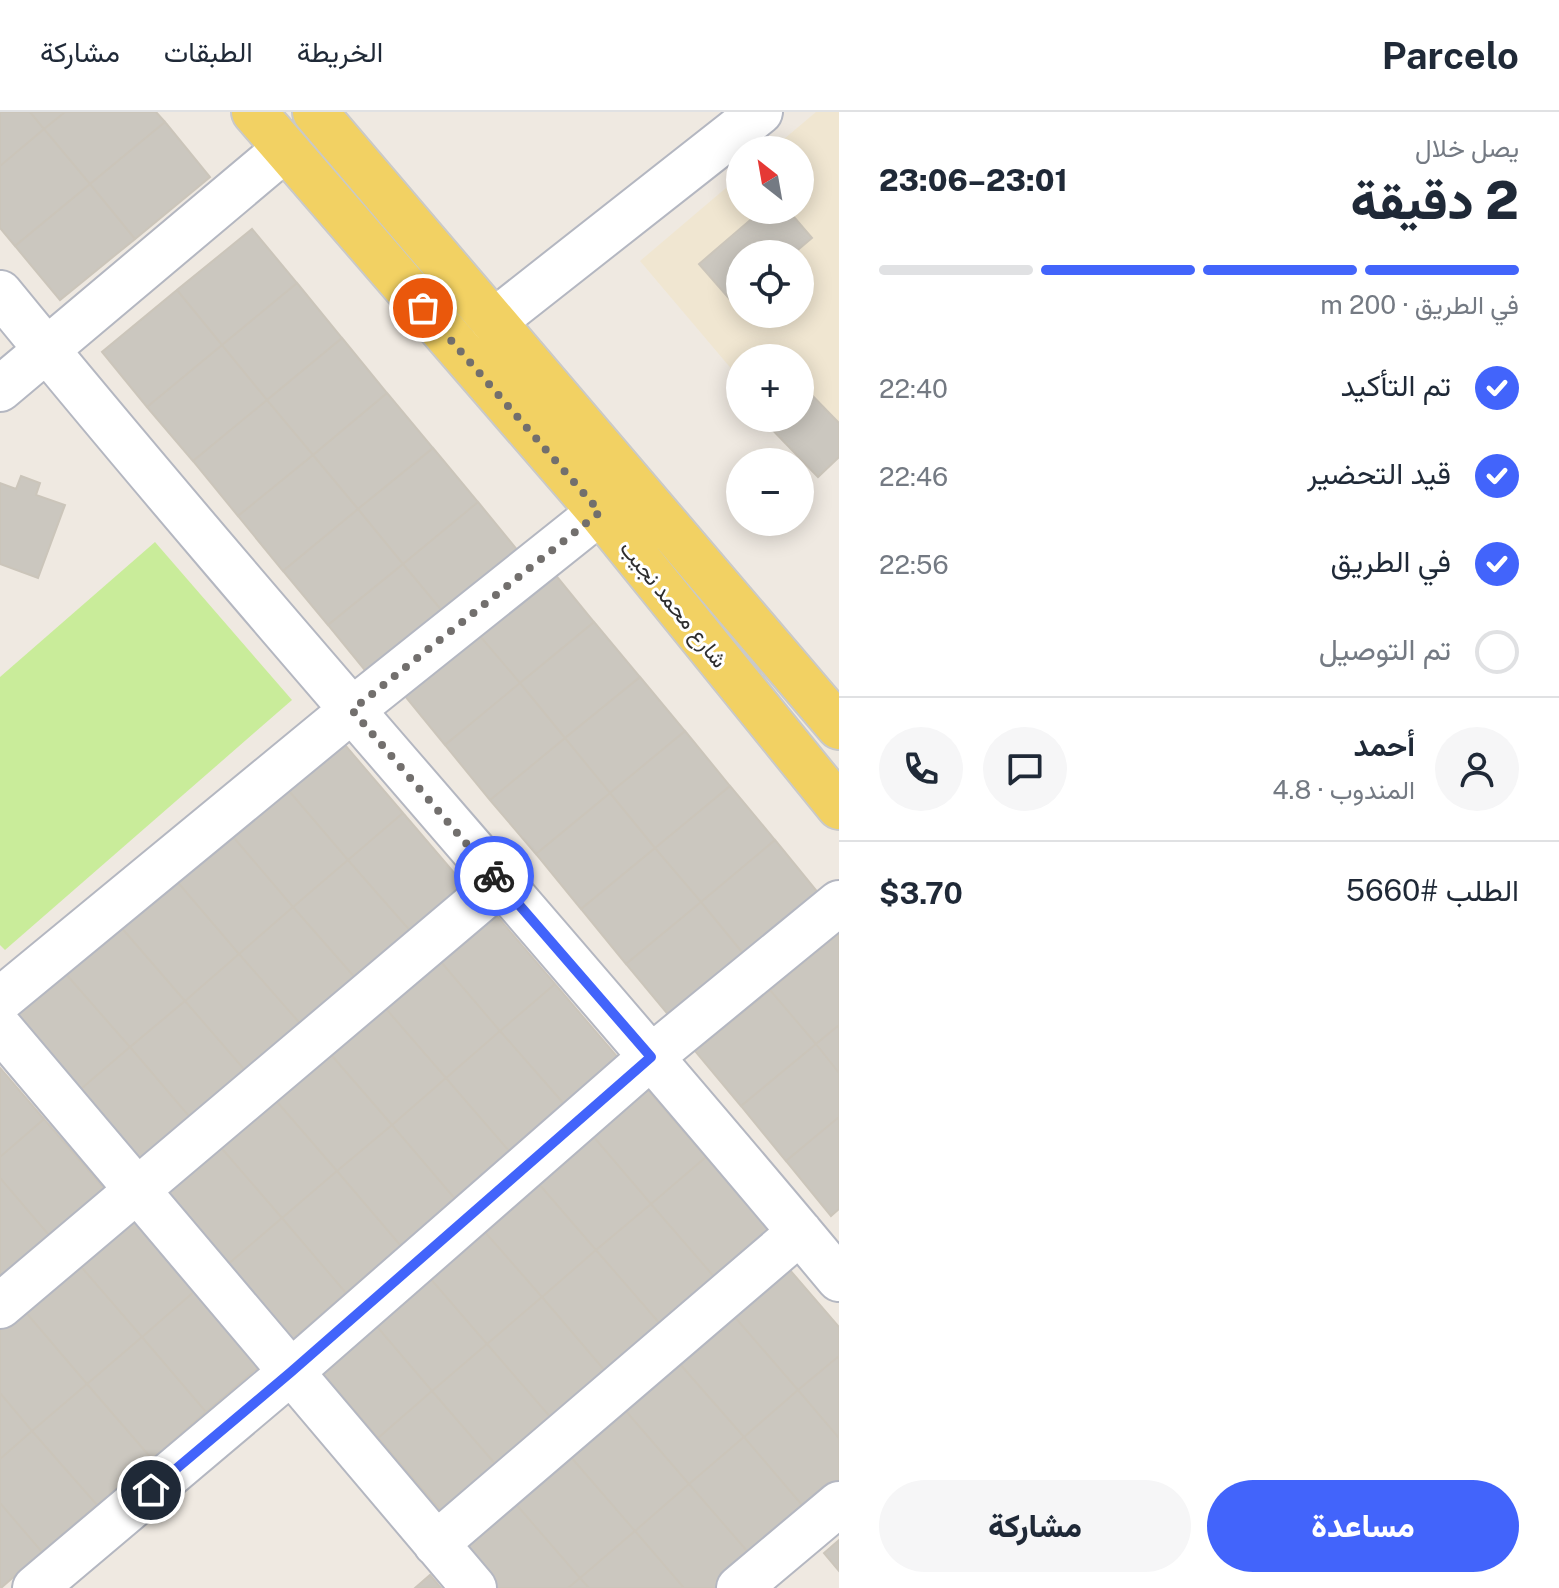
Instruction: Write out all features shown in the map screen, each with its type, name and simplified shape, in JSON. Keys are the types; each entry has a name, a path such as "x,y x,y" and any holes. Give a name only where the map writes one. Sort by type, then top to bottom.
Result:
{"main road":[{"name":"شارع محمد نجيب","path":"254,112 600,512 839,807"},
{"name":"شارع محمد نجيب","path":"315,112 839,727"}],"street":[{"path":"493,322 753,114"},
{"path":"0,389 285,149"},
{"path":"0,293 839,1279"},
{"path":"0,1000 352,710 600,512"},
{"path":"0,1306 500,883"},
{"path":"35,1588 291,1372 651,1057 839,903"},
{"path":"0,1028 474,1588"},
{"path":"436,1544 800,1232"},
{"path":"767,1579 839,1504"}],"shaded area":[{"path":"816,112 839,112 839,426 814,421 814,344 726,344 726,362 640,261 726,188 726,224 814,224 814,136 788,136"}],"green space":[{"path":"155,542 292,700 5,950 0,945 0,677"}],"building":[{"path":"0,112 30,112 44,129 0,166"},
{"path":"30,112 65,112 44,129"},
{"path":"65,112 156,112 165,122 90,184 44,129"},
{"path":"165,122 210,177 135,239 90,184"},
{"path":"44,129 90,184 15,246 0,228 0,166"},
{"path":"90,184 135,239 60,300 15,246"},
{"path":"746,224 800,224 812,238 810,240 727,240"},
{"path":"252,229 297,283 222,345 177,290"},
{"path":"726,241 726,295 699,264"},
{"path":"297,283 342,338 267,400 222,345"},
{"path":"177,290 222,345 147,407 102,352"},
{"path":"342,338 387,393 313,455 267,400"},
{"path":"222,345 267,400 193,461 147,407"},
{"path":"387,393 433,448 358,509 313,455"},
{"path":"814,397 839,423 839,457 818,477 814,473 814,448 790,448 775,432 814,432"},
{"path":"267,400 313,455 238,516 193,461"},
{"path":"433,448 478,502 403,564 358,509"},
{"path":"313,455 358,509 283,571 238,516"},
{"path":"21,476 40,483 36,495 65,505 38,578 0,564 0,483 16,489"},
{"path":"478,502 523,557 448,618 403,564"},
{"path":"358,509 403,564 328,625 283,571"},
{"path":"403,564 448,618 373,680 328,625"},
{"path":"549,567 594,622 520,683 474,629"},
{"path":"594,622 640,677 565,738 520,683"},
{"path":"474,629 520,683 445,745 400,690"},
{"path":"640,677 685,731 610,793 565,738"},
{"path":"520,683 565,738 490,800 445,745"},
{"path":"685,731 730,786 655,848 610,793"},
{"path":"339,738 403,813 348,860 284,785"},
{"path":"565,738 610,793 536,854 490,800"},
{"path":"284,785 348,860 293,907 229,832"},
{"path":"730,786 775,840 701,902 655,848"},
{"path":"610,793 655,848 581,909 536,854"},
{"path":"403,813 467,888 413,934 348,860"},
{"path":"229,832 293,907 239,954 175,879"},
{"path":"775,840 820,895 746,957 701,902"},
{"path":"655,848 701,902 626,964 581,909"},
{"path":"348,860 413,934 358,981 293,907"},
{"path":"175,879 239,954 185,1001 120,926"},
{"path":"701,902 746,957 671,1018 626,964"},
{"path":"293,907 358,981 304,1028 239,954"},
{"path":"491,909 555,984 500,1031 436,956"},
{"path":"120,926 185,1001 130,1047 65,973"},
{"path":"839,933 839,1025 816,1044 770,990"},
{"path":"239,954 304,1028 249,1075 185,1001"},
{"path":"436,956 500,1031 446,1078 381,1003"},
{"path":"65,973 130,1047 75,1094 11,1020"},
{"path":"555,984 619,1059 565,1105 500,1031"},
{"path":"770,990 816,1044 741,1106 695,1051"},
{"path":"185,1001 249,1075 194,1122 130,1047"},
{"path":"381,1003 446,1078 392,1125 327,1050"},
{"path":"839,1025 839,1073 816,1044"},
{"path":"500,1031 565,1105 510,1152 446,1078"},
{"path":"816,1044 839,1073 839,1117 786,1161 741,1106"},
{"path":"130,1047 194,1122 140,1169 75,1094"},
{"path":"327,1050 392,1125 337,1171 272,1096"},
{"path":"0,1068 44,1119 0,1157"},
{"path":"446,1078 510,1152 456,1200 392,1125"},
{"path":"641,1082 706,1157 651,1204 587,1129"},
{"path":"272,1096 337,1171 282,1218 218,1144"},
{"path":"839,1117 839,1209 831,1216 786,1161"},
{"path":"44,1119 109,1194 54,1241 0,1178 0,1157"},
{"path":"392,1125 456,1200 401,1246 337,1171"},
{"path":"587,1129 651,1204 596,1250 532,1176"},
{"path":"218,1144 282,1218 227,1265 163,1191"},
{"path":"706,1157 770,1231 716,1279 651,1204"},
{"path":"337,1171 401,1246 346,1293 282,1218"},
{"path":"532,1176 596,1250 542,1297 477,1223"},
{"path":"0,1178 54,1241 0,1287"},
{"path":"651,1204 716,1279 661,1325 596,1250"},
{"path":"132,1215 196,1290 142,1337 77,1262"},
{"path":"282,1218 346,1293 292,1340 227,1265"},
{"path":"477,1223 542,1297 487,1344 423,1270"},
{"path":"596,1250 661,1325 606,1372 542,1297"},
{"path":"77,1262 142,1337 87,1384 23,1309"},
{"path":"789,1269 839,1327 839,1356 798,1390 734,1316"},
{"path":"423,1270 487,1344 432,1391 368,1316"},
{"path":"196,1290 261,1365 206,1412 142,1337"},
{"path":"542,1297 606,1372 552,1419 487,1344"},
{"path":"23,1309 87,1384 32,1431 0,1393 0,1329"},
{"path":"368,1316 432,1391 378,1438 314,1363"},
{"path":"734,1316 798,1390 744,1437 679,1363"},
{"path":"142,1337 206,1412 152,1459 87,1384"},
{"path":"487,1344 552,1419 497,1466 432,1391"},
{"path":"839,1356 839,1438 798,1390"},
{"path":"679,1363 744,1437 689,1484 625,1410"},
{"path":"87,1384 152,1459 97,1505 32,1431"},
{"path":"798,1390 839,1438 839,1486 808,1512 744,1437"},
{"path":"432,1391 497,1466 443,1513 378,1438"},
{"path":"0,1393 32,1431 0,1459"},
{"path":"625,1410 689,1484 635,1531 570,1456"},
{"path":"32,1431 97,1505 42,1552 0,1503 0,1459"},
{"path":"744,1437 808,1512 754,1559 689,1484"},
{"path":"570,1456 635,1531 580,1578 515,1503"},
{"path":"689,1484 754,1559 720,1588 684,1588 635,1531"},
{"path":"0,1503 42,1552 1,1588 0,1588"},
{"path":"515,1503 580,1578 568,1588 493,1588 461,1550"},
{"path":"635,1531 684,1588 589,1588 580,1578"},
{"path":"839,1540 839,1571 824,1553"},
{"path":"430,1575 441,1588 415,1588"},
{"path":"580,1578 589,1588 568,1588"}],"way so far":[{"path":"423,308 600,512 352,710 494,876"}],"route":[{"path":"151,1490 291,1372 651,1057 494,876"}]}
